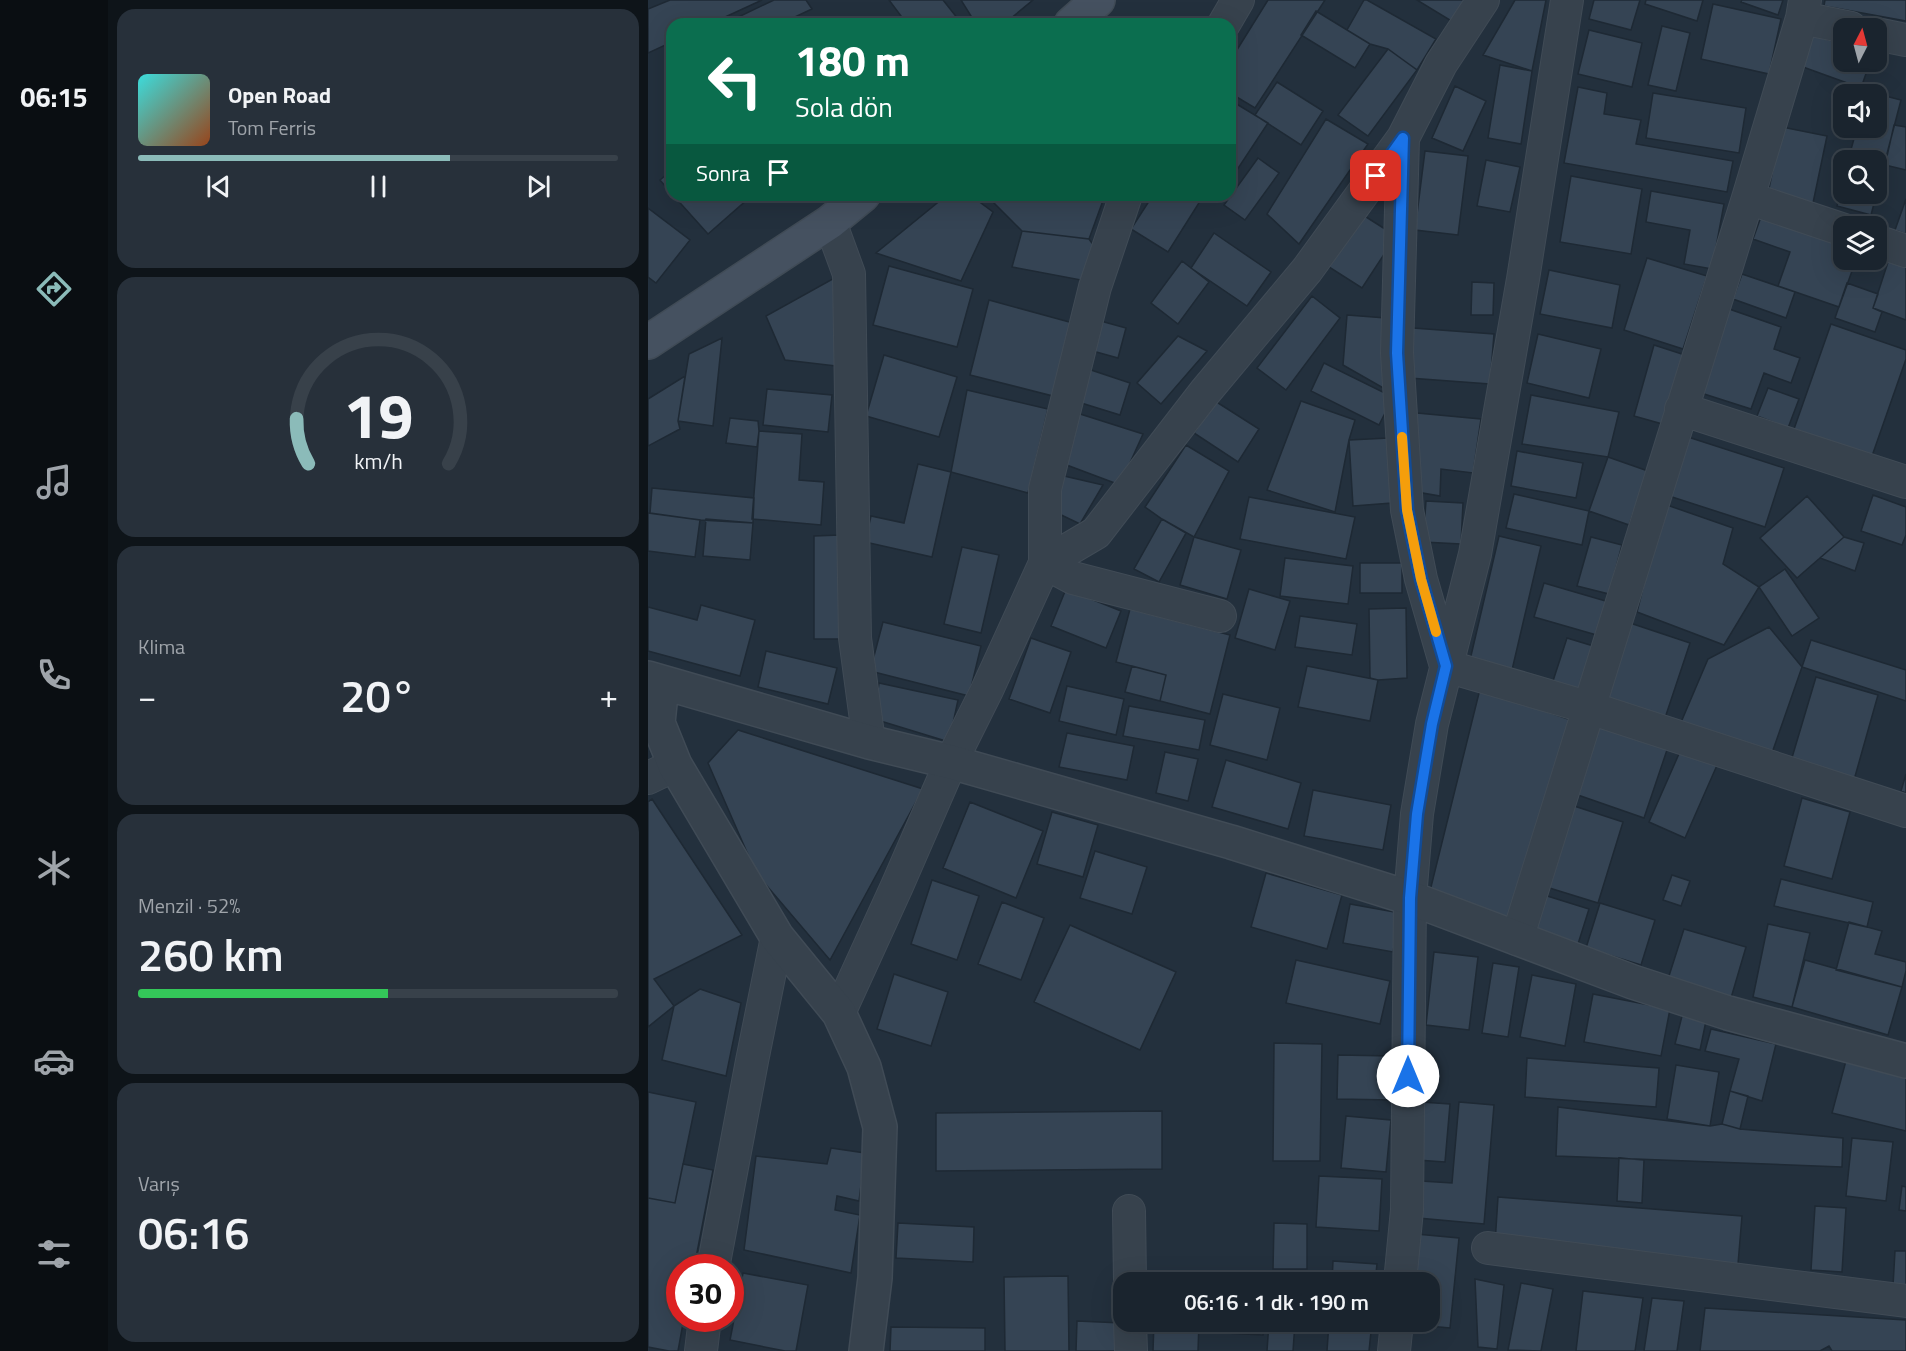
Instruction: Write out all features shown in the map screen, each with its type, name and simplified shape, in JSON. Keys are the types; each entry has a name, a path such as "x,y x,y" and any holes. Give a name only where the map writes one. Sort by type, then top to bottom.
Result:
{"main road":[{"path":"1071,15 1098,0"},
{"path":"648,342 830,222 856,201"}],"street":[{"path":"1228,18 1238,0"},
{"path":"1045,563 1096,534 1206,393 1308,270 1403,138 1441,64 1484,0"},
{"path":"1401,1272 1407,1210 1410,898 1417,814 1432,724 1475,554 1525,267 1567,0"},
{"path":"1517,939 1748,198 1804,9 1833,21"},
{"path":"1887,36 1906,40"},
{"path":"1403,138 1397,353 1407,510 1421,579 1446,666"},
{"path":"1748,198 1833,226"},
{"path":"839,1013 951,762 1045,563 1045,489 1095,287 1124,201"},
{"path":"830,222 849,274 855,638 869,742"},
{"path":"1887,244 1906,250"},
{"path":"1681,410 1906,482"},
{"path":"1045,563 1073,578 1220,616"},
{"path":"1446,666 1590,708 1906,811"},
{"path":"866,1351 875,1278 880,1127 864,1067 839,1013 777,937 661,772 655,681 1231,842 1410,898 1633,982 1728,1013 1906,1061"},
{"path":"716,1254 777,937"},
{"path":"1129,1211 1130,1272"},
{"path":"1488,1248 1906,1301"},
{"path":"700,1351 703,1332"},
{"path":"1130,1332 1131,1351"},
{"path":"1394,1351 1396,1332"}],"building":[{"path":"670,0 762,0 723,18 666,18 666,45 648,53 648,9"},
{"path":"774,0 806,0 812,9 793,18 736,18"},
{"path":"889,0 943,0 957,18 902,18"},
{"path":"961,0 1033,0 1011,18 972,18"},
{"path":"1268,0 1325,0 1255,108 1236,97 1236,51"},
{"path":"1364,0 1436,39 1417,70 1388,49 1370,44 1347,30"},
{"path":"1417,0 1468,0 1453,22"},
{"path":"1515,0 1546,0 1532,71 1483,55"},
{"path":"1594,0 1640,0 1631,30 1589,19"},
{"path":"1646,0 1703,0 1697,21 1645,4"},
{"path":"1742,0 1783,0 1778,15 1741,2"},
{"path":"1825,0 1906,0 1906,21 1824,6"},
{"path":"1713,4 1781,19 1769,74 1701,59"},
{"path":"1316,11 1370,44 1355,68 1301,35"},
{"path":"1662,26 1690,33 1676,91 1648,85"},
{"path":"1589,30 1642,43 1632,87 1578,74"},
{"path":"1811,35 1833,41 1833,72 1867,72 1862,84 1850,84 1803,67"},
{"path":"1388,49 1417,70 1368,136 1338,115"},
{"path":"1500,65 1532,71 1521,144 1488,138"},
{"path":"1277,82 1323,111 1301,145 1255,115"},
{"path":"1455,86 1486,101 1463,151 1432,138"},
{"path":"1578,87 1607,93 1604,114 1641,120 1636,144 1733,161 1727,192 1564,163"},
{"path":"1653,93 1746,108 1739,153 1646,138"},
{"path":"1887,96 1901,100 1887,154 1887,150 1851,150 1854,138 1887,138"},
{"path":"1236,104 1268,123 1236,171"},
{"path":"1326,119 1368,144 1299,244 1267,214"},
{"path":"1894,125 1906,127 1906,170 1887,165"},
{"path":"1782,127 1827,136 1813,203 1768,193"},
{"path":"1425,151 1468,156 1458,235 1415,230"},
{"path":"1258,158 1279,173 1245,220 1224,205 1227,201 1236,201 1236,188"},
{"path":"1486,160 1520,167 1510,212 1477,206"},
{"path":"666,175 666,187 660,180"},
{"path":"1571,176 1642,189 1631,254 1560,242"},
{"path":"1651,191 1724,204 1712,269 1684,264 1690,230 1646,222"},
{"path":"1906,199 1906,234 1895,230"},
{"path":"678,201 746,201 708,234"},
{"path":"940,201 978,201 993,212 961,281 876,253"},
{"path":"992,201 1103,201 1089,239 1022,231"},
{"path":"1149,201 1200,201 1168,252 1131,229"},
{"path":"1838,204 1874,204 1871,215 1837,206"},
{"path":"648,208 690,240 656,283 648,277"},
{"path":"1762,214 1833,239 1833,270 1852,270 1839,307 1778,286 1790,252 1753,239"},
{"path":"1363,215 1396,236 1362,288 1329,267"},
{"path":"1022,231 1089,239 1094,246 1086,281 1012,267"},
{"path":"1214,233 1271,272 1247,306 1191,268"},
{"path":"1890,256 1906,262 1906,320 1873,308"},
{"path":"1647,258 1707,276 1683,349 1624,330"},
{"path":"1182,261 1209,282 1178,324 1151,303"},
{"path":"889,266 973,289 957,347 873,325"},
{"path":"1549,270 1620,285 1612,328 1540,314"},
{"path":"1742,274 1795,292 1786,318 1733,299"},
{"path":"838,276 836,366 785,360 766,316"},
{"path":"1472,282 1494,283 1493,315 1471,315"},
{"path":"1847,283 1878,294 1873,308 1882,312 1875,332 1835,318"},
{"path":"1312,296 1340,318 1286,390 1257,368"},
{"path":"989,300 1073,323 1053,396 970,375"},
{"path":"1729,309 1781,327 1774,349 1800,358 1791,383 1764,373 1751,409 1701,393"},
{"path":"1347,315 1386,318 1385,389 1343,365"},
{"path":"1097,320 1126,328 1118,358 1089,350"},
{"path":"1831,324 1906,350 1906,359 1872,456 1794,429"},
{"path":"1413,328 1494,334 1490,384 1409,378"},
{"path":"1538,334 1601,349 1589,398 1527,383"},
{"path":"1178,336 1207,351 1161,404 1137,383"},
{"path":"722,338 713,426 678,421 689,354"},
{"path":"1654,345 1685,355 1666,425 1634,416"},
{"path":"884,355 957,377 939,437 866,416"},
{"path":"1324,363 1393,397 1379,425 1311,391"},
{"path":"1088,369 1130,383 1120,415 1078,402"},
{"path":"685,376 678,421 680,429 648,446 648,399"},
{"path":"1768,388 1799,399 1788,428 1757,416"},
{"path":"767,389 832,395 828,432 763,425"},
{"path":"967,390 1048,409 1028,493 951,472"},
{"path":"1531,395 1619,412 1608,457 1522,444"},
{"path":"1215,401 1259,429 1238,462 1194,433"},
{"path":"1301,401 1355,420 1335,512 1267,490"},
{"path":"1077,413 1143,434 1120,485 1064,464"},
{"path":"1417,413 1481,419 1473,473 1441,469 1440,496 1417,492"},
{"path":"730,418 758,421 757,447 726,443"},
{"path":"759,431 802,434 799,480 824,482 821,525 752,519"},
{"path":"1688,437 1784,468 1765,527 1669,496"},
{"path":"1389,438 1392,503 1353,506 1349,440"},
{"path":"1186,445 1229,471 1194,537 1145,507"},
{"path":"1517,451 1583,463 1576,498 1511,486"},
{"path":"1608,457 1648,471 1629,525 1589,511"},
{"path":"918,464 951,472 932,557 865,542 871,516 904,523"},
{"path":"1064,476 1103,485 1080,524 1053,511"},
{"path":"652,488 754,498 753,523 700,520 650,513"},
{"path":"1514,494 1589,511 1582,545 1506,528"},
{"path":"1873,495 1906,507 1906,535 1902,545 1861,531"},
{"path":"1807,496 1844,537 1797,578 1760,538"},
{"path":"1249,497 1355,517 1346,559 1240,539"},
{"path":"1426,501 1463,503 1461,544 1423,542"},
{"path":"1664,504 1733,528 1723,564 1759,587 1724,645 1637,612"},
{"path":"648,513 700,520 695,557 648,551"},
{"path":"706,519 753,523 750,560 703,556"},
{"path":"1162,519 1186,533 1159,582 1134,569"},
{"path":"840,535 839,639 814,639 814,536"},
{"path":"1499,536 1541,546 1512,670 1470,660"},
{"path":"1194,537 1241,550 1227,599 1180,585"},
{"path":"1591,537 1622,545 1609,594 1577,586"},
{"path":"1844,537 1864,543 1855,571 1820,558"},
{"path":"962,547 999,555 981,633 944,624"},
{"path":"1285,558 1353,566 1348,604 1280,596"},
{"path":"1360,563 1402,563 1402,593 1360,593"},
{"path":"1785,569 1819,618 1792,636 1759,587"},
{"path":"1544,583 1609,602 1600,636 1534,617"},
{"path":"1066,589 1121,611 1106,648 1051,626"},
{"path":"1249,589 1290,601 1275,650 1235,638"},
{"path":"701,605 755,620 740,676 648,651 648,607 697,620"},
{"path":"1406,608 1407,678 1378,680 1370,678 1369,609"},
{"path":"1130,609 1230,635 1210,714 1160,701 1166,675 1116,662"},
{"path":"1300,616 1357,624 1352,655 1295,647"},
{"path":"883,622 981,646 969,696 870,671"},
{"path":"1627,622 1690,643 1664,721 1601,700"},
{"path":"1769,627 1802,667 1772,753 1679,727 1708,659"},
{"path":"1031,638 1071,652 1050,713 1009,699"},
{"path":"1567,638 1600,648 1585,695 1552,684"},
{"path":"1811,640 1906,670 1906,701 1802,667"},
{"path":"766,651 837,668 828,704 758,687"},
{"path":"1132,666 1166,675 1160,701 1125,692"},
{"path":"1307,666 1378,680 1370,721 1298,707"},
{"path":"1816,677 1878,695 1854,780 1791,761"},
{"path":"879,683 958,700 949,742 874,719"},
{"path":"1067,686 1124,699 1116,735 1059,721"},
{"path":"1480,689 1574,721 1508,918 1430,891"},
{"path":"1223,694 1280,708 1267,760 1210,745"},
{"path":"1129,706 1205,720 1199,750 1123,736"},
{"path":"1600,723 1668,747 1644,818 1575,794"},
{"path":"738,730 923,789 830,960 756,873 708,763"},
{"path":"1067,733 1134,746 1127,780 1059,767"},
{"path":"1682,747 1718,763 1685,838 1649,822"},
{"path":"1165,752 1198,759 1188,801 1156,793"},
{"path":"1226,760 1301,783 1288,829 1212,807"},
{"path":"1906,774 1906,793 1901,791"},
{"path":"1313,790 1391,805 1383,850 1304,836"},
{"path":"1802,798 1850,812 1832,879 1784,866"},
{"path":"652,799 742,935 654,979 674,1006 648,1027 648,802"},
{"path":"970,802 1043,831 1016,898 943,868"},
{"path":"1568,804 1623,822 1598,903 1543,886"},
{"path":"1052,812 1098,825 1083,877 1037,864"},
{"path":"1095,851 1147,867 1132,914 1080,898"},
{"path":"1266,873 1342,895 1327,949 1251,927"},
{"path":"1672,875 1690,881 1681,906 1663,900"},
{"path":"1781,879 1873,902 1867,927 1774,906"},
{"path":"932,880 979,896 957,960 911,944"},
{"path":"1544,895 1589,909 1578,944 1533,931"},
{"path":"1002,902 1044,918 1021,980 978,964"},
{"path":"1600,903 1655,920 1641,965 1586,948"},
{"path":"1350,904 1400,913 1393,952 1343,943"},
{"path":"1849,922 1882,931 1875,954 1906,962 1902,987 1836,970"},
{"path":"1768,924 1810,933 1792,1007 1753,997"},
{"path":"1070,925 1176,972 1140,1050 1034,1002"},
{"path":"1684,929 1746,947 1731,998 1668,979"},
{"path":"1434,952 1478,957 1469,1030 1426,1025"},
{"path":"1296,960 1390,981 1380,1024 1286,1003"},
{"path":"1805,960 1902,987 1888,1035 1792,1007"},
{"path":"1493,963 1519,967 1508,1037 1482,1033"},
{"path":"894,974 948,992 931,1046 877,1029"},
{"path":"1532,975 1576,984 1565,1046 1520,1037"},
{"path":"700,989 741,1003 726,1076 662,1060 674,1006"},
{"path":"1593,994 1670,1009 1661,1056 1584,1042"},
{"path":"1682,1016 1706,1021 1700,1050 1675,1044"},
{"path":"1711,1029 1776,1044 1762,1101 1730,1091 1739,1059 1705,1051"},
{"path":"1274,1043 1322,1044 1320,1161 1273,1161"},
{"path":"1338,1055 1393,1056 1393,1100 1337,1099"},
{"path":"1847,1057 1906,1077 1906,1131 1832,1113"},
{"path":"1527,1058 1659,1068 1656,1107 1525,1097"},
{"path":"1676,1065 1719,1072 1710,1126 1667,1119"},
{"path":"1730,1091 1748,1096 1740,1129 1722,1124"},
{"path":"648,1092 696,1102 675,1203 648,1198"},
{"path":"1421,1102 1450,1104 1445,1162 1417,1160"},
{"path":"1459,1102 1494,1105 1484,1224 1418,1218 1421,1181 1452,1183"},
{"path":"1558,1107 1710,1126 1722,1124 1740,1129 1843,1138 1842,1167 1556,1156"},
{"path":"1162,1111 1162,1169 936,1171 936,1113"},
{"path":"1346,1116 1391,1120 1386,1172 1341,1168"},
{"path":"1852,1138 1893,1142 1886,1201 1846,1196"},
{"path":"831,1148 865,1153 859,1201 837,1196 835,1210 860,1215 851,1273 744,1250 756,1156 827,1164"},
{"path":"1619,1158 1644,1160 1642,1203 1617,1201"},
{"path":"683,1164 713,1170 697,1254 666,1254 666,1332 681,1332 678,1351 669,1351 648,1347 648,1198 675,1203"},
{"path":"1319,1176 1382,1179 1379,1231 1316,1227"},
{"path":"1902,1186 1906,1187 1906,1211 1899,1210"},
{"path":"1498,1197 1742,1216 1738,1264 1495,1244"},
{"path":"1815,1206 1846,1208 1842,1272 1811,1270"},
{"path":"898,1223 974,1227 973,1262 896,1258"},
{"path":"1274,1223 1307,1224 1307,1269 1273,1269"},
{"path":"1416,1234 1459,1238 1450,1328 1440,1327 1440,1272 1412,1272"},
{"path":"1895,1251 1906,1251 1906,1286 1893,1286"},
{"path":"1333,1261 1377,1264 1376,1272 1332,1272"},
{"path":"744,1273 808,1285 796,1351 785,1351 730,1340 732,1332 744,1332"},
{"path":"1068,1276 1069,1351 1005,1351 1004,1277"},
{"path":"1475,1279 1504,1285 1497,1349 1478,1347"},
{"path":"1521,1283 1553,1289 1541,1351 1508,1350"},
{"path":"1583,1291 1643,1298 1635,1351 1576,1351"},
{"path":"1652,1298 1684,1301 1677,1351 1644,1351"},
{"path":"1705,1308 1906,1320 1906,1351 1832,1351 1829,1346 1820,1351 1700,1351"},
{"path":"1077,1321 1113,1323 1113,1332 1122,1332 1121,1351 1076,1351"},
{"path":"891,1327 985,1328 985,1351 890,1351"},
{"path":"1154,1332 1199,1332 1198,1351 1153,1351"},
{"path":"1226,1332 1263,1332 1263,1335"},
{"path":"1268,1332 1294,1332 1293,1351 1267,1351"},
{"path":"1328,1332 1371,1332 1369,1351 1327,1351"}],"slow traffic":[{"path":"1402,437 1407,510 1421,579 1436,632"}],"route":[{"path":"1376,176 1403,138 1397,353 1407,510 1421,579 1446,666 1432,724 1417,814 1410,898 1408,1076"}]}
